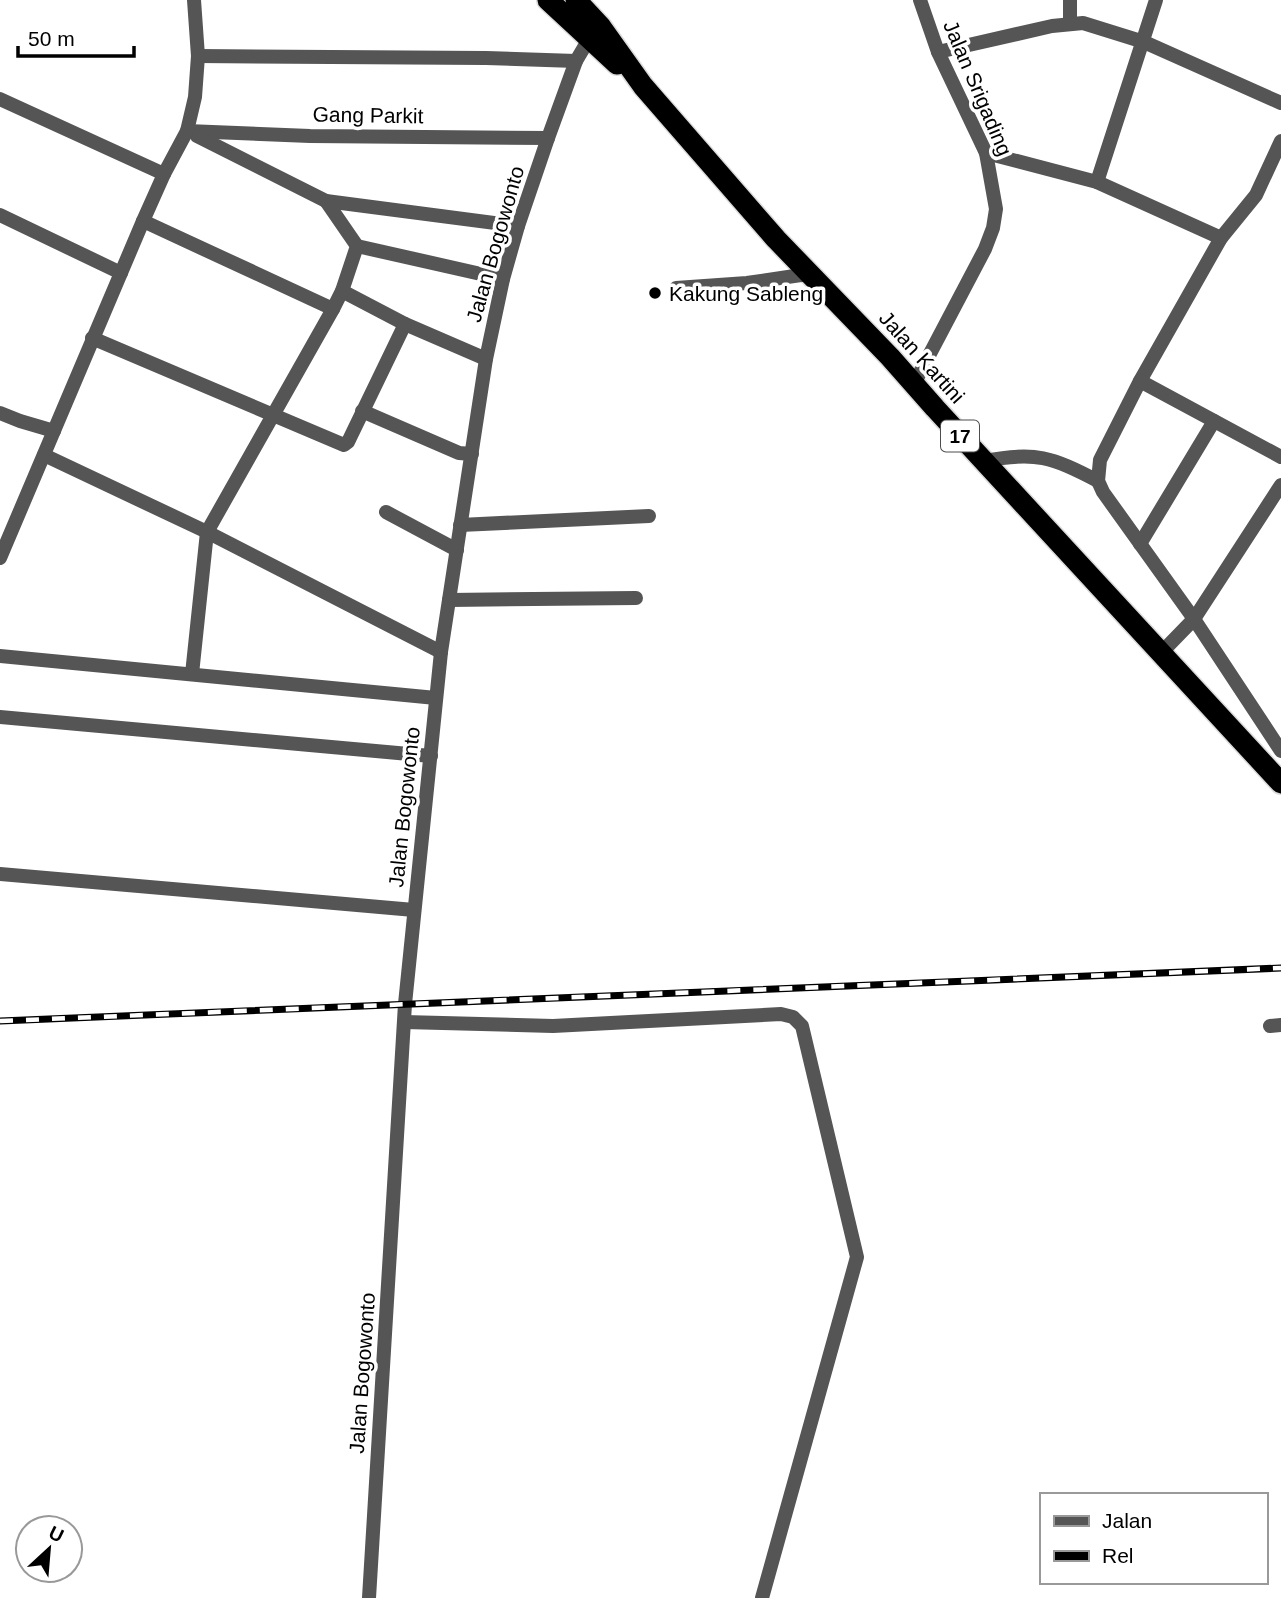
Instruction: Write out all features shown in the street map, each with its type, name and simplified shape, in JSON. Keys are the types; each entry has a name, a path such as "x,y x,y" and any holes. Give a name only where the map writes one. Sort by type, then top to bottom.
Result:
{"highway":[{"name":"Jalan Kartini","path":"548,0 643,86"},
{"name":"Jalan Kartini","path":"576,0 601,27 643,86 808,274 890,356 1161,653 1277,750 1281,783"}],"street":[{"path":"1,554 164,174 190,132 198,56 194,0"},
{"name":"Jalan Srigading","path":"914,384 962,296 993,228 996,209 986,153 938,52 920,0"},
{"path":"1070,0 1070,23"},
{"path":"1097,182 1156,0"},
{"path":"938,52 1070,23 1083,23 1143,42 1281,103"},
{"name":"Jalan Bogowonto","path":"369,1598 404,1022 441,653 486,359 503,279 548,138 576,61 589,39"},
{"path":"198,56 576,61"},
{"path":"0,99 164,174"},
{"path":"190,132 326,201 518,226"},
{"name":"Gang Parkit","path":"190,132 548,138"},
{"path":"1098,481 1100,460 1140,381 1221,239 1256,195 1281,141"},
{"path":"986,153 1097,182 1221,239"},
{"path":"326,201 357,246 503,279"},
{"path":"0,215 121,273"},
{"path":"143,221 333,309"},
{"path":"192,674 207,532 333,309 357,246"},
{"path":"676,288 747,283 808,274"},
{"path":"342,291 405,324 486,359"},
{"path":"92,338 344,445 348,443 405,324"},
{"path":"1140,381 1281,457"},
{"path":"362,411 459,453 472,454"},
{"path":"0,413 54,431"},
{"path":"1140,544 1214,421"},
{"path":"44,455 207,532 441,653"},
{"path":"985,461 1015,455 1030,456 1057,461 1098,481 1194,619 1277,750"},
{"path":"1161,653 1194,619 1281,485"},
{"path":"386,513 457,550"},
{"path":"460,525 649,516"},
{"path":"449,600 636,598"},
{"path":"0,656 436,698"},
{"path":"0,717 431,756"},
{"path":"0,874 414,910"},
{"path":"404,1022 553,1027 781,1014 793,1017 802,1026 857,1257 762,1598"}],"railway":[{"path":"0,1021 1281,968"}],"place":[{"name":"Kakung Sableng","path":"655,293"}]}
